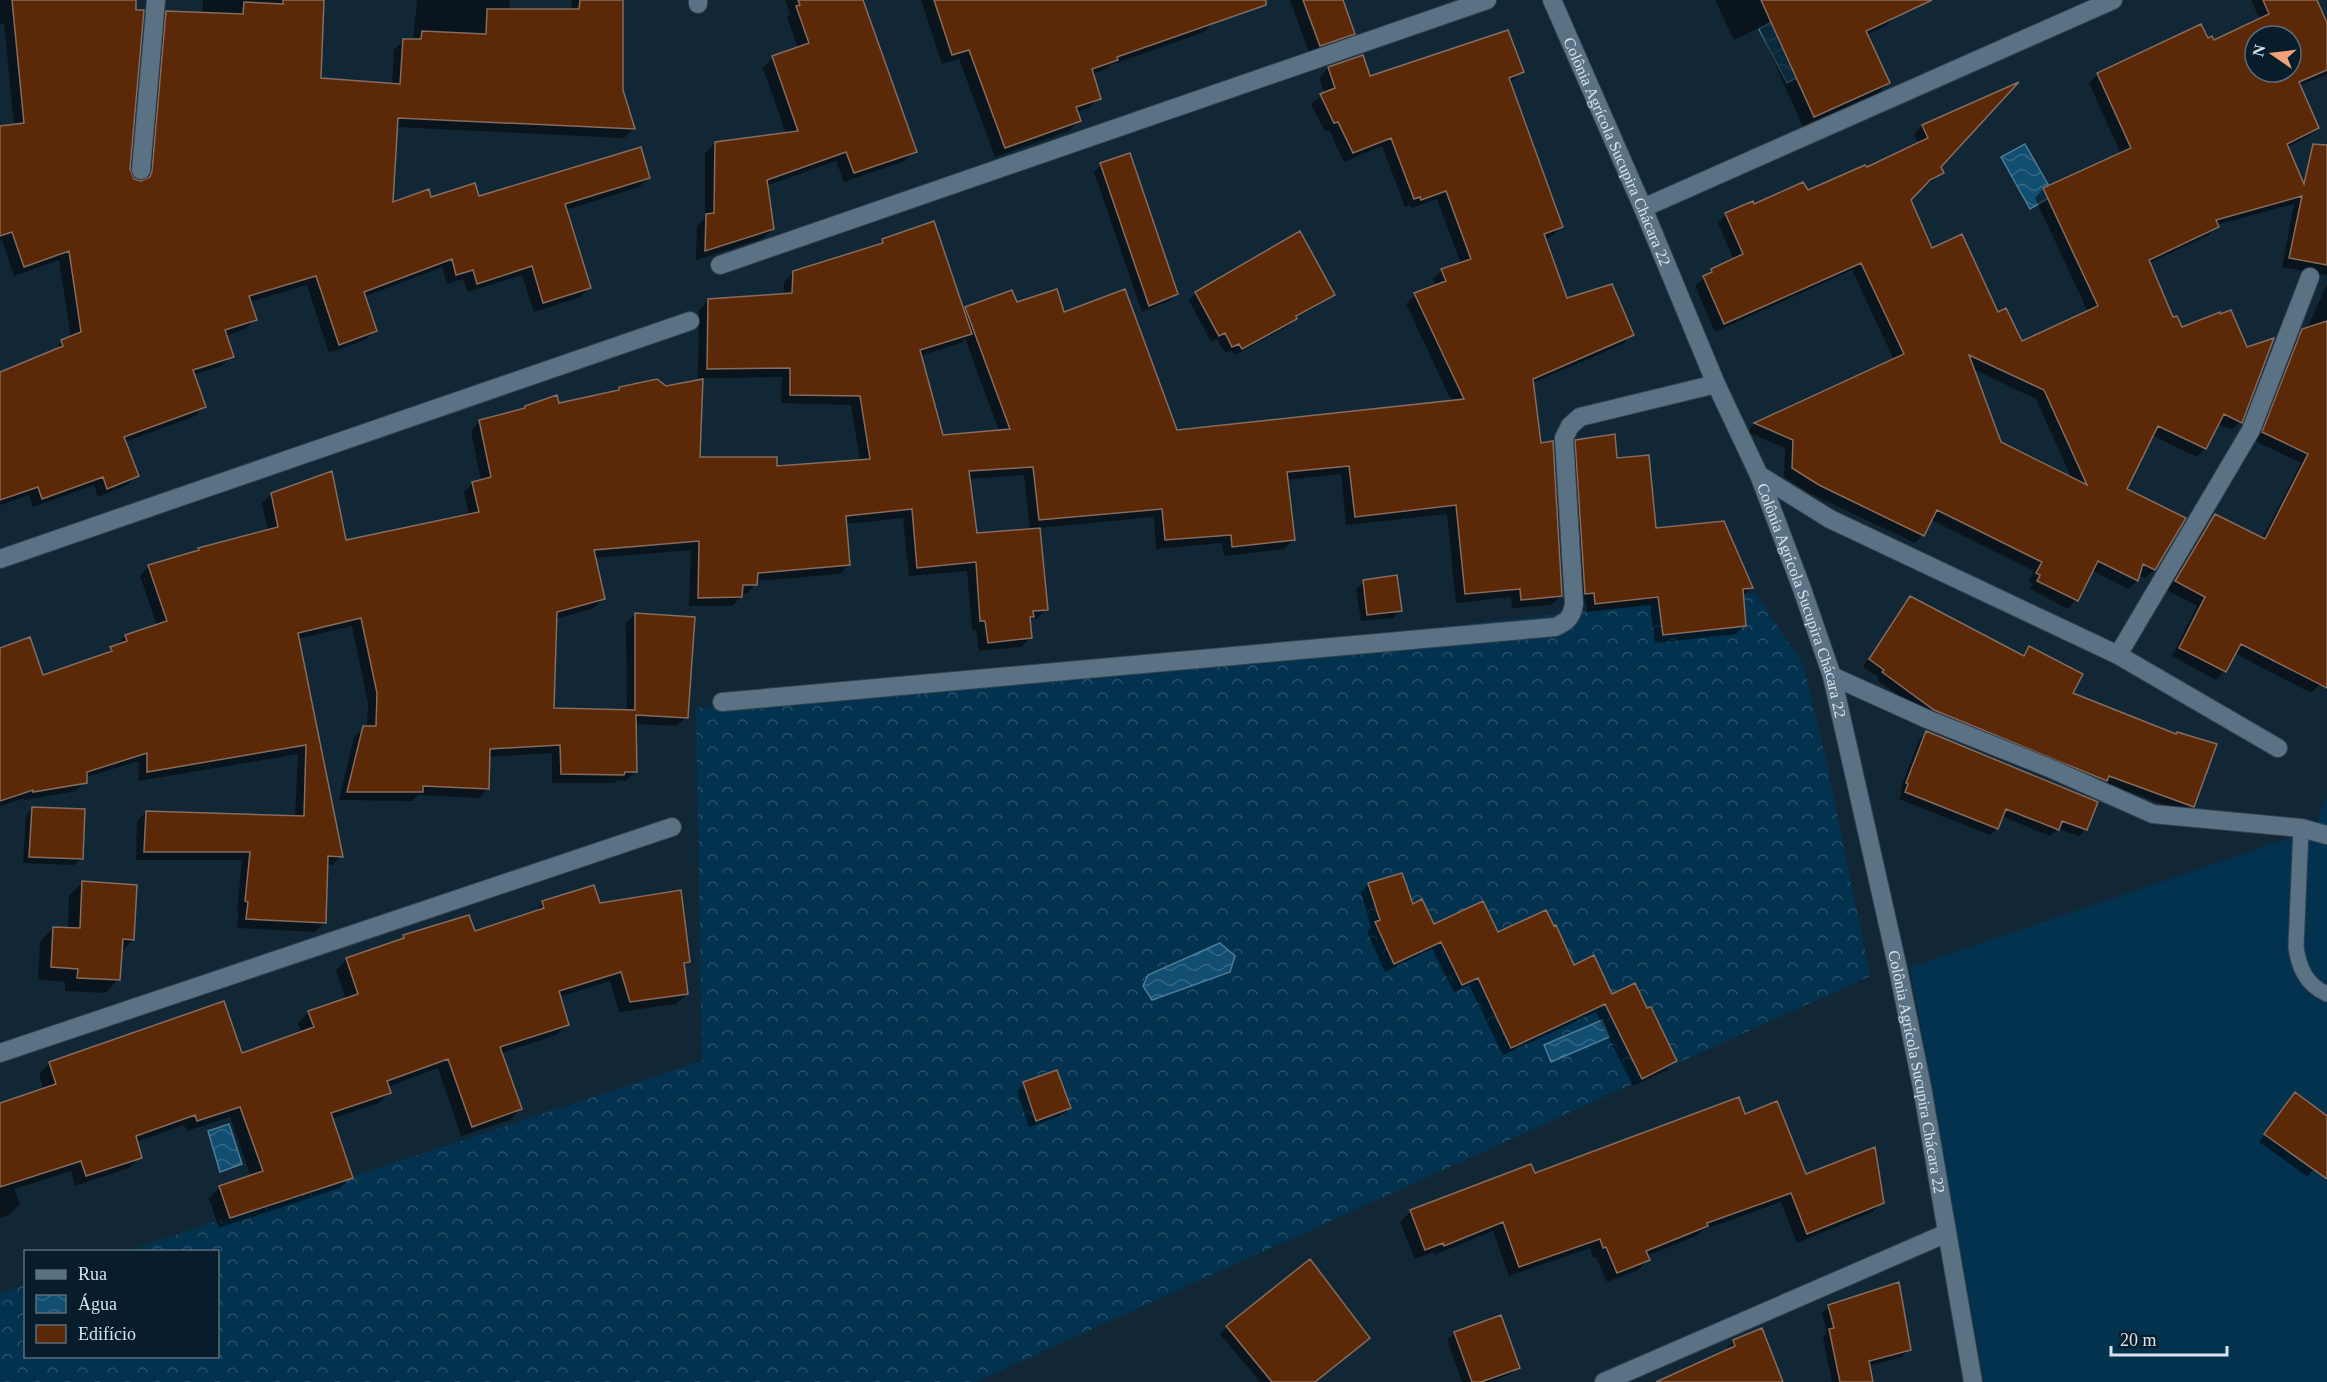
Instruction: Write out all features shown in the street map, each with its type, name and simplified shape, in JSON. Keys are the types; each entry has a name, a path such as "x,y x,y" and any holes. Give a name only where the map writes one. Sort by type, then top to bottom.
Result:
{"street":[{"path":"141,170 156,0"},
{"path":"720,265 1487,0"},
{"name":"Colônia Agrícola Sucupira Chácara 22","path":"1552,0 1643,208 1716,384 1759,475 1832,675 1900,980 1973,1382"},
{"path":"1643,208 2113,0"},
{"path":"2118,655 2251,430 2310,277"},
{"path":"0,559 690,321"},
{"path":"722,702 1555,627 1565,623 1572,614 1574,604 1564,438 1570,426 1580,417 1716,384"},
{"path":"1759,475 1830,519 2118,655 2278,748"},
{"path":"1832,675 2153,814 2301,828 2327,835"},
{"path":"0,1053 672,827"},
{"path":"1605,1382 1947,1233"}],"lane":[{"path":"2301,828 2296,947 2298,966 2316,989 2327,994"}],"green space":[{"path":"1755,593 1803,664 1827,764 1870,976 976,1382 0,1382 0,1294 24,1285 24,1358 219,1358 219,1250 130,1250 702,1061 696,708"},
{"path":"2327,795 2327,1382 1984,1382 1910,967 2314,830"}],"water":[{"path":"1779,18 1807,72 1787,83 1759,29"},
{"path":"2025,144 2054,195 2030,209 2001,157"},
{"path":"1220,943 1235,956 1230,972 1152,1000 1143,986 1148,975"},
{"path":"1602,1020 1609,1037 1551,1062 1544,1045"},
{"path":"229,1124 242,1164 220,1172 208,1131"}],"building":[{"path":"12,0 136,0 136,10 144,10 130,169 134,179 141,181 150,177 152,171 166,11 243,14 244,2 283,4 283,0 324,0 321,78 400,84 403,39 421,39 422,31 486,34 487,9 579,9 580,0 623,0 623,90 635,129 398,118 393,202 429,189 431,197 475,183 479,196 641,147 650,178 565,204 591,288 543,303 532,266 477,284 473,270 456,275 452,259 364,292 377,331 339,345 316,276 249,296 257,320 225,330 234,357 193,370 206,407 124,437 139,476 107,489 103,477 42,499 38,487 0,500 0,372 63,346 61,340 81,332 69,251 24,267 12,232 0,236 0,126 24,123"},
{"path":"798,0 863,0 917,152 854,173 846,152 767,180 774,229 705,251 706,214 714,213 715,142 798,131 772,56 809,43 796,6 800,5"},
{"path":"934,0 1266,0 1266,5 1117,57 1118,60 1092,69 1101,99 1076,107 1081,121 1005,148 969,50 952,55"},
{"path":"1303,0 1343,0 1355,34 1320,46"},
{"path":"1761,0 1932,0 1866,31 1890,83 1814,117"},
{"path":"2263,0 2317,0 2327,23 2327,70 2303,80 2303,24 2248,24 2269,14"},
{"path":"2201,24 2208,38 2212,36 2214,40 2243,26 2243,84 2300,84 2319,128 2287,144 2304,184 2313,144 2327,145 2327,265 2289,258 2302,196 2216,220 2219,227 2149,260 2173,317 2177,316 2182,327 2231,310 2247,347 2274,338 2242,423 2224,414 2206,449 2158,426 2127,489 2186,518 2155,570 2143,564 2138,581 2098,561 2078,601 2037,581 2040,575 2036,573 2042,562 1937,510 1924,536 1819,485 1792,468 1793,440 1754,423 1904,354 1861,263 1724,324 1703,276 1712,272 1711,269 1743,254 1725,213 1753,201 1754,204 1803,182 1808,190 1865,165 1867,167 1928,138 1922,125 2019,82 1941,167 1944,173 1930,180 1911,200 1932,248 1962,234 1998,312 2006,308 2022,341 2098,306 2043,188 2131,148 2097,73","holes":["1969,355 2044,390 2087,485 2001,442"]},
{"path":"1508,30 1524,72 1509,78 1563,227 1544,234 1567,298 1612,284 1634,335 1533,379 1541,443 1553,441 1562,596 1521,600 1520,589 1465,594 1456,505 1355,517 1349,466 1287,472 1295,540 1232,547 1231,535 1165,540 1162,509 1039,520 1033,467 969,471 977,533 1040,528 1048,610 1033,611 1034,617 1030,617 1032,638 988,643 985,621 980,621 976,562 917,568 912,509 846,516 850,565 758,573 757,585 743,585 742,597 698,598 699,541 594,550 605,599 557,612 554,708 635,710 635,613 695,617 688,718 636,715 637,772 625,772 624,775 561,774 560,745 490,749 489,789 423,786 423,792 347,792 363,726 376,726 377,693 361,618 298,633 343,857 328,856 326,923 246,919 248,902 245,901 250,852 144,852 146,811 304,816 306,745 147,772 147,753 87,772 87,783 33,792 33,790 0,801 0,648 30,637 43,675 112,651 110,647 127,641 125,635 167,621 148,565 199,550 198,548 278,527 271,493 332,471 346,540 479,512 472,482 491,477 479,420 525,408 525,406 557,395 559,403 657,379 666,386 703,379 700,457 777,457 777,466 870,459 860,396 790,395 790,368 707,369 708,299 792,293 793,271 883,243 882,239 934,221 972,334 920,350 943,435 1010,429 965,307 1012,290 1017,302 1057,289 1064,312 1125,289 1177,430 1464,399 1414,293 1446,281 1441,269 1471,259 1446,191 1421,200 1420,197 1414,199 1391,138 1353,153 1338,122 1334,123 1320,94 1335,88 1328,67 1363,55 1370,76"},
{"path":"1130,153 1178,294 1149,306 1100,163"},
{"path":"1300,231 1335,295 1242,349 1239,344 1232,347 1225,333 1219,336 1195,292"},
{"path":"2327,321 2327,688 2241,644 2226,672 2179,648 2205,597 2175,581 2215,514 2265,539 2308,454 2262,432 2302,329"},
{"path":"1615,434 1617,458 1649,455 1656,528 1724,521 1753,588 1743,589 1746,626 1663,635 1658,597 1595,604 1594,593 1585,594 1575,440"},
{"path":"1397,575 1402,611 1367,615 1363,580"},
{"path":"1910,596 2024,656 2029,646 2083,674 2073,693 2176,734 2177,732 2217,744 2194,807 2109,776 2107,781 1934,710 1882,672 1884,670 1869,659"},
{"path":"1926,731 2098,802 2087,830 2062,821 2059,830 2006,809 1998,829 1905,792 1908,784 1906,783"},
{"path":"32,807 85,809 83,859 29,857"},
{"path":"1402,873 1413,904 1422,899 1434,924 1483,901 1498,932 1546,910 1554,926 1556,925 1574,965 1594,955 1612,994 1635,983 1647,1008 1651,1007 1677,1061 1642,1079 1605,1004 1511,1048 1478,978 1462,985 1441,942 1394,964 1375,922 1380,920 1368,883"},
{"path":"82,881 137,885 134,940 123,939 120,980 77,978 78,969 51,967 53,927 80,928"},
{"path":"594,885 600,903 681,890 690,962 684,963 688,994 630,1002 621,972 559,991 569,1025 500,1047 522,1109 472,1127 448,1059 387,1081 391,1093 331,1113 353,1178 230,1218 219,1186 263,1171 240,1107 197,1121 195,1115 136,1136 142,1158 86,1176 81,1161 0,1187 0,1103 56,1084 49,1062 224,1001 242,1053 314,1027 308,1011 358,994 346,958 404,938 403,935 469,915 475,931 544,908 542,901"},
{"path":"1057,1070 1071,1108 1036,1121 1023,1082"},
{"path":"2295,1092 2327,1116 2327,1179 2264,1134"},
{"path":"1739,1097 1745,1114 1777,1101 1806,1174 1875,1147 1884,1203 1807,1234 1791,1193 1707,1223 1708,1226 1646,1251 1650,1260 1617,1273 1600,1239 1519,1267 1503,1222 1444,1246 1443,1243 1425,1250 1410,1210 1531,1164 1535,1173"},
{"path":"1310,1259 1370,1338 1315,1382 1272,1382 1226,1326"},
{"path":"1899,1282 1911,1350 1869,1361 1873,1382 1840,1382 1829,1329 1834,1328 1828,1305"},
{"path":"1501,1315 1520,1368 1481,1382 1472,1382 1454,1332"},
{"path":"1762,1328 1783,1382 1656,1382 1735,1346 1733,1340"}]}
